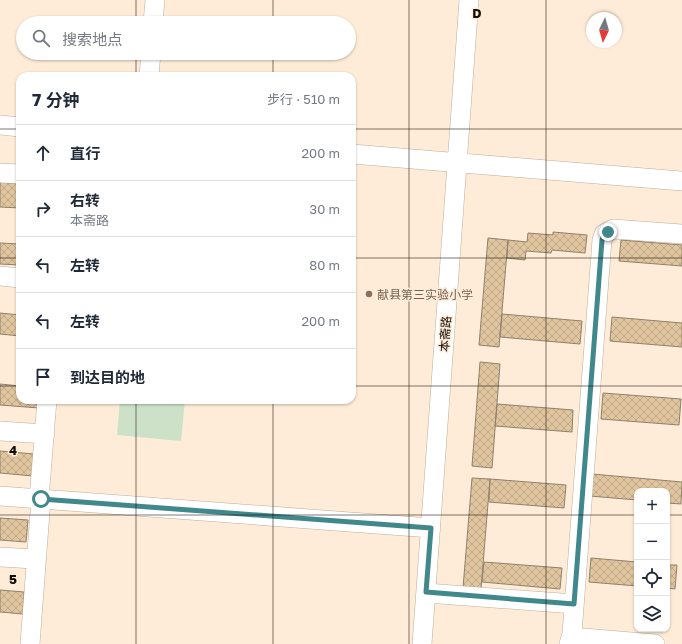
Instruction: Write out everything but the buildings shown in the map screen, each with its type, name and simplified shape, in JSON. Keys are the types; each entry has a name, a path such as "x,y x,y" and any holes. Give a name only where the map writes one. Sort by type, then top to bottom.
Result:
{"street":[{"path":"154,16 155,0"},
{"name":"本斋路","path":"422,644 469,0"},
{"path":"149,72 150,60"},
{"path":"0,125 16,127"},
{"path":"356,154 682,181"},
{"path":"0,173 16,174"},
{"path":"655,644 570,641 602,240 604,234 613,229 682,234"},
{"path":"0,276 16,278"},
{"path":"30,644 47,404"},
{"path":"0,431 45,434"},
{"path":"0,496 431,528"},
{"path":"0,557 34,559"},
{"path":"426,592 574,604"}],"green space":[{"path":"120,404 185,404 181,441 117,435"}],"place":[{"name":"献县第三实验小学","path":"369,294"}],"route":[{"path":"41,499 431,528 426,592 574,604 602,240 604,234 608,232"}]}
